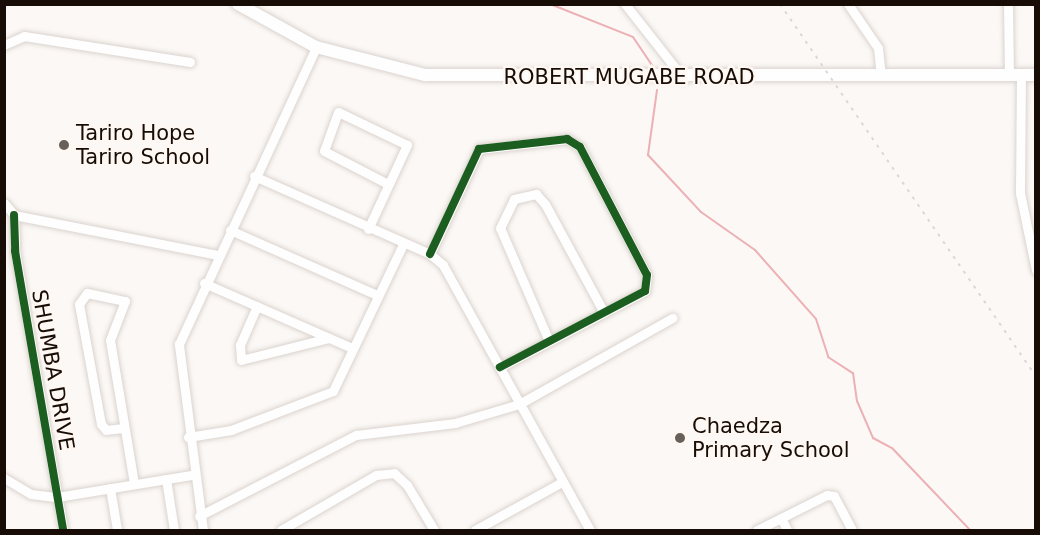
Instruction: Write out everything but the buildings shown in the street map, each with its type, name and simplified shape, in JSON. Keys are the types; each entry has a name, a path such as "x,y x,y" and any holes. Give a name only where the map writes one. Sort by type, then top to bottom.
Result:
{"main road":[{"name":"ROBERT MUGABE ROAD","path":"238,4 316,47 425,75 684,79 1035,75"}],"street":[{"path":"625,4 684,79"},
{"path":"848,4 878,48 881,76"},
{"path":"1008,4 1015,75 1020,193 1035,270"},
{"path":"4,45 24,36 189,62"},
{"path":"202,531 191,475 179,344 204,283 316,47"},
{"path":"368,229 407,145 338,112 324,151 388,184"},
{"path":"430,254 479,149 567,139 580,147 647,275 645,291 500,367"},
{"path":"254,176 368,229 430,254 443,265 590,531"},
{"path":"549,341 504,246 502,216 514,199 536,194 545,204 603,311"},
{"path":"4,202 14,214 217,255"},
{"name":"SHUMBA DRIVE","path":"14,214 15,251 63,531"},
{"path":"230,230 377,295"},
{"path":"188,437 231,430 321,399 333,391 403,244"},
{"path":"204,283 352,348"},
{"path":"124,428 106,430 101,424 79,304 87,293 125,302 110,340 134,484"},
{"path":"257,306 240,345 241,360 329,338"},
{"path":"199,516 356,435 455,423 519,404 672,318"},
{"path":"281,531 376,475 394,473 407,485 434,531"},
{"path":"4,478 31,494 57,497 191,475"},
{"path":"166,479 174,531"},
{"path":"474,531 562,482"},
{"path":"110,488 117,531"},
{"path":"757,531 781,518 834,496 852,531"},
{"path":"781,518 788,531"}],"waterway":[{"path":"550,4 633,37 653,67"},
{"path":"657,90 648,155 701,212 755,250 816,319 828,357 853,373 857,401 873,438 892,448 970,530"}],"railway":[{"path":"780,4 1036,377"}],"cycle path":[{"path":"430,254 479,149 567,139 580,147 647,275 645,291 500,367"},
{"path":"14,215 15,251 63,530"}],"place":[{"name":"Tariro Hope Tariro School","path":"64,145"},
{"name":"Chaedza Primary School","path":"680,438"}]}
